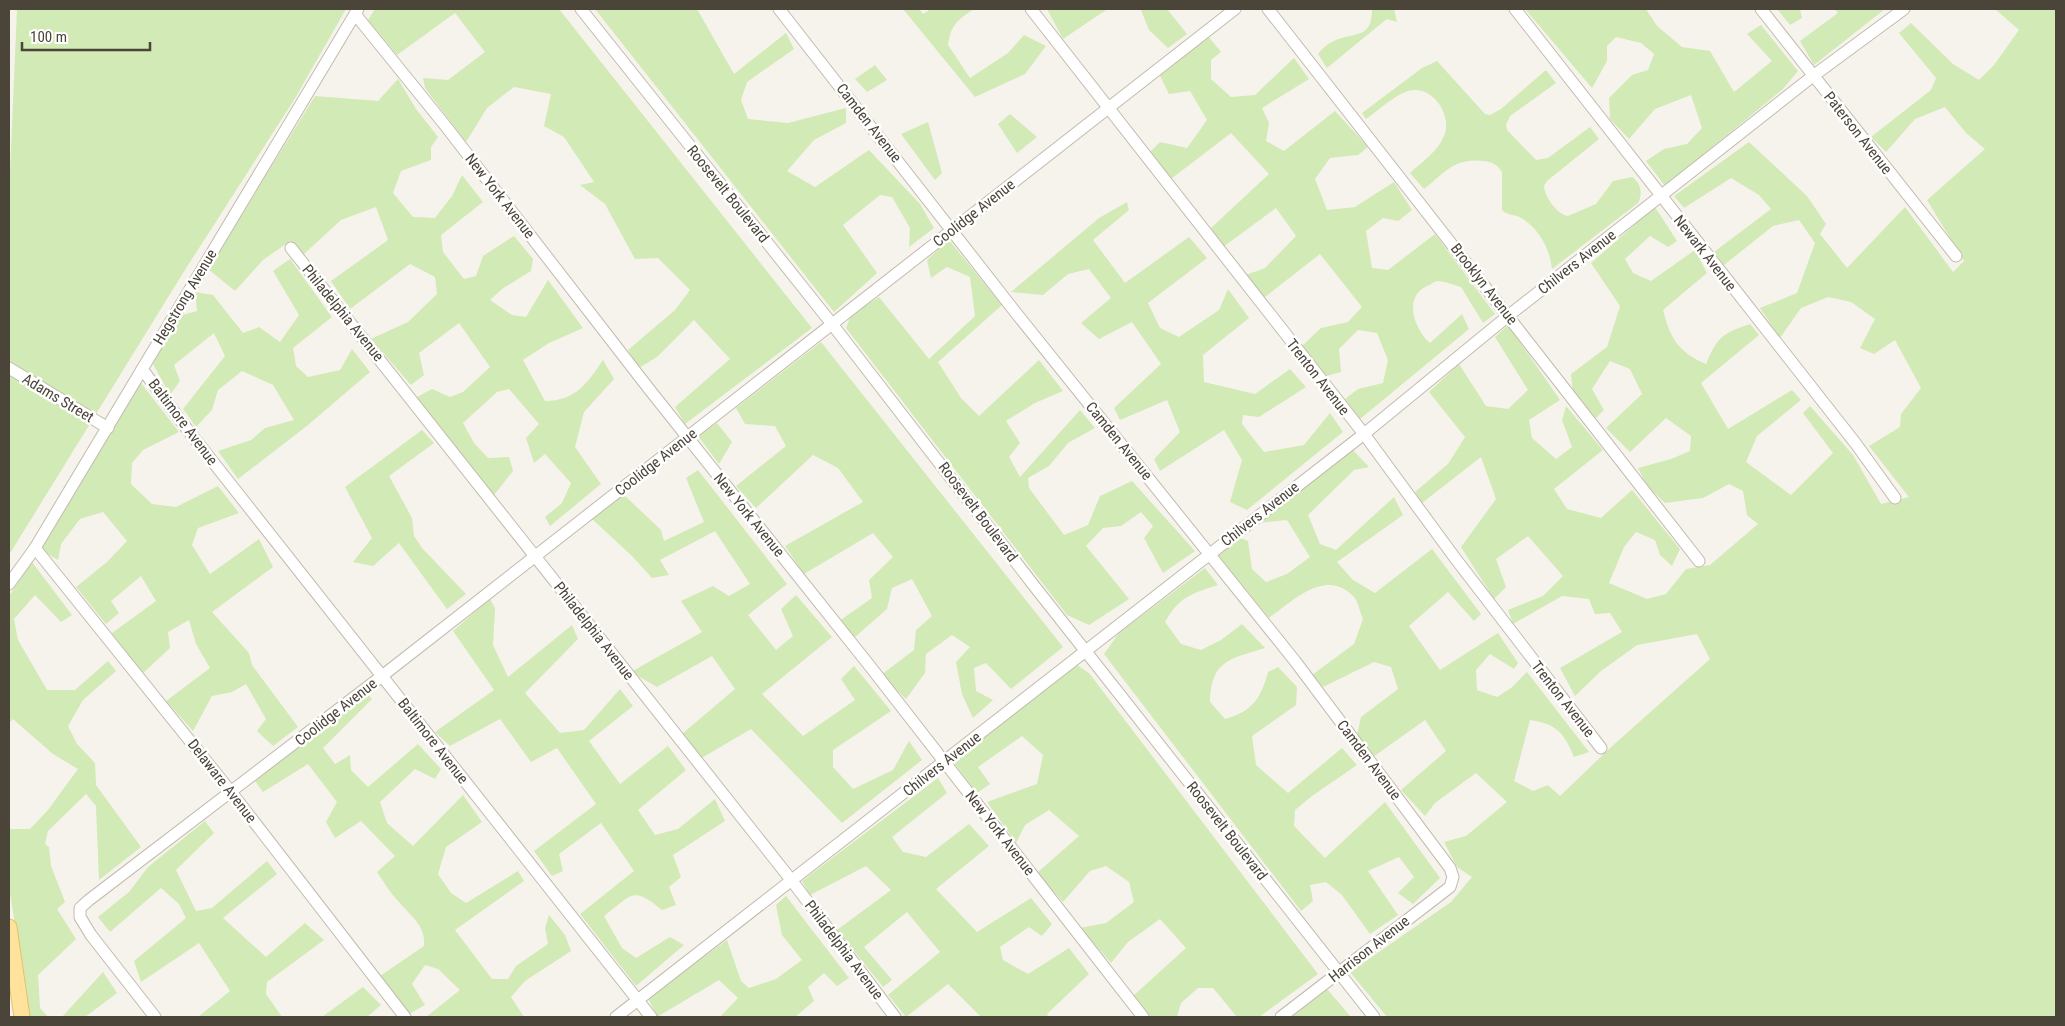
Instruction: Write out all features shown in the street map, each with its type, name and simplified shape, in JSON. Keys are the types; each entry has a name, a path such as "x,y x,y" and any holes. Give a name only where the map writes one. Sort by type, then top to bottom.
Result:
{"main road":[{"path":"9,927 22,1017"}],"street":[{"name":"Roosevelt Boulevard","path":"581,9 832,324 1374,1017"},
{"name":"Camden Avenue","path":"779,9 1209,554 1295,660 1450,868 1453,878"},
{"name":"Trenton Avenue","path":"1031,9 1107,109 1364,434 1460,565 1601,748"},
{"name":"Coolidge Avenue","path":"155,1017 91,935 80,916 80,908 382,676 1235,9"},
{"name":"Brooklyn Avenue","path":"1268,9 1699,560"},
{"name":"Newark Avenue","path":"1515,9 1856,444 1895,498"},
{"name":"Paterson Avenue","path":"1762,9 1956,256"},
{"name":"Chilvers Avenue","path":"616,1017 1364,434 1508,316 1813,76 1904,9"},
{"name":"Hegstrong Avenue","path":"9,584 35,548 108,428 356,11"},
{"name":"New York Avenue","path":"356,11 687,438 945,762 1143,1017"},
{"name":"Philadelphia Avenue","path":"291,248 792,881 894,1017"},
{"name":"Adams Street","path":"9,368 108,428"},
{"name":"Baltimore Avenue","path":"142,369 651,1017"},
{"name":"Delaware Avenue","path":"35,548 231,792 405,1017"},
{"name":"Harrison Avenue","path":"1281,1017 1450,887 1453,878"}],"green space":[{"path":"17,9 346,9 294,100 183,273 9,555 9,195"},
{"path":"375,9 559,9 812,328 685,424 675,407 730,359 694,320 657,357 639,368 628,350 675,310 690,290 658,258 635,259 605,204 580,185 594,182 564,137 544,126 551,94 514,87 487,108 466,142 425,88 423,78 448,80 485,52 455,13 397,55 368,20"},
{"path":"595,9 697,9 734,74 786,33 794,49 747,82 741,100 748,119 788,123 846,108 846,123 814,140 787,171 815,187 869,150 920,204 934,228 909,247 910,228 892,197 880,195 843,225 877,273 834,312"},
{"path":"903,9 919,9 923,14 931,9 974,9 963,16 953,28 948,45 970,78 1008,53 1024,35 1046,46 1025,74 975,97"},
{"path":"1047,9 1113,9 1106,10 1063,39"},
{"path":"1138,9 1167,9 1187,34 1168,48 1149,30 1141,10"},
{"path":"1372,9 1394,9 1397,22 1387,19 1327,68 1318,54 1325,46 1332,42 1366,30 1371,19"},
{"path":"1525,9 1646,9 1657,26 1682,47 1710,51 1734,92 1772,61 1747,34 1761,25 1798,71 1783,89 1665,186 1646,161 1664,149 1687,144 1702,128 1691,95 1655,109 1629,139 1610,119 1609,98 1632,75 1648,70 1654,54 1641,43 1616,37 1607,46 1607,61 1592,88"},
{"path":"1777,9 1800,9 1802,18 1790,25"},
{"path":"1835,9 1885,9 1814,65 1800,41 1838,13"},
{"path":"1995,9 2056,9 2056,1017 1387,1017 1350,972 1451,902 1472,877 1457,867 1444,842 1466,836 1507,802 1476,773 1435,803 1425,816 1401,790 1446,751 1425,720 1373,757 1357,735 1361,717 1398,689 1391,667 1374,662 1323,687 1312,675 1354,644 1363,619 1354,597 1343,589 1332,585 1321,586 1299,596 1269,618 1217,554 1238,537 1248,541 1252,569 1266,582 1287,574 1310,557 1287,520 1258,523 1351,448 1369,467 1354,470 1308,515 1320,544 1336,550 1394,497 1403,515 1337,562 1353,580 1375,593 1432,549 1481,614 1474,621 1448,592 1409,626 1440,670 1498,633 1518,663 1514,669 1490,654 1476,670 1477,690 1497,697 1511,688 1527,672 1589,752 1574,757 1563,735 1553,727 1530,720 1514,781 1533,791 1548,785 1560,796 1610,748 1710,659 1697,634 1637,645 1601,671 1575,696 1560,668 1622,632 1610,613 1595,614 1589,599 1562,596 1513,624 1508,610 1543,596 1563,576 1528,536 1496,559 1506,587 1494,599 1461,547 1496,499 1481,457 1422,503 1415,492 1448,464 1465,437 1429,392 1459,364 1486,406 1508,409 1528,390 1495,337 1508,325 1560,400 1529,420 1532,438 1556,459 1572,447 1562,420 1566,406 1603,450 1554,489 1567,509 1601,518 1632,490 1680,549 1672,566 1660,555 1655,540 1636,532 1624,547 1609,583 1647,599 1666,594 1686,569 1710,565 1758,524 1747,515 1743,491 1729,484 1703,498 1665,503 1647,486 1638,468 1671,459 1690,451 1691,436 1666,418 1630,452 1606,428 1642,394 1630,369 1610,361 1592,389 1604,410 1596,418 1573,393 1571,374 1607,347 1620,306 1591,263 1655,207 1677,241 1668,247 1650,236 1625,259 1633,273 1651,281 1695,250 1707,273 1663,310 1669,329 1677,343 1688,354 1706,364 1718,342 1727,333 1750,324 1759,335 1701,383 1728,429 1792,390 1801,400 1757,436 1746,462 1791,495 1833,453 1803,413 1810,406 1853,455 1881,504 1909,497 1869,446 1900,427 1901,414 1921,388 1895,340 1874,354 1860,348 1875,319 1851,302 1828,297 1801,308 1780,338 1760,308 1797,293 1815,243 1799,220 1773,226 1724,265 1714,252 1771,209 1759,195 1731,178 1684,208 1674,196 1749,142 1807,196 1826,224 1820,234 1847,268 1905,207 1953,272 1964,261 1927,200 1985,149 1966,133 1945,107 1915,119 1886,152 1871,137 1931,90 1936,78 1899,33 1911,23 1953,64 1979,80 1994,65 2019,30"},
{"path":"1208,36 1221,52 1211,60 1211,79 1231,97 1255,95 1294,58 1309,79 1262,108 1269,123 1266,141 1284,151 1335,111 1368,147 1358,155 1330,158 1315,179 1327,210 1355,207 1394,182 1412,210 1398,221 1383,218 1366,231 1372,268 1388,270 1435,234 1495,314 1483,323 1461,287 1449,283 1437,281 1420,291 1413,305 1414,313 1419,330 1430,343 1462,314 1469,329 1360,419 1345,399 1358,389 1383,383 1388,360 1377,333 1358,330 1339,349 1341,372 1326,376 1301,347 1321,328 1348,322 1362,307 1320,254 1265,297 1246,275 1265,268 1296,236 1276,208 1223,247 1211,228 1269,174 1231,133 1171,179 1148,154 1160,142 1187,148 1207,120 1190,91 1169,94 1160,76"},
{"path":"1437,61 1485,114 1490,115 1501,109 1546,70 1556,83 1510,116 1506,125 1507,130 1536,160 1548,158 1590,127 1599,139 1547,181 1544,186 1545,191 1552,205 1568,216 1596,204 1613,181 1632,177 1640,189 1638,203 1552,269 1543,241 1534,229 1520,217 1502,210 1502,172 1494,164 1486,161 1465,161 1444,172 1424,189 1410,173 1434,151 1444,136 1446,119 1438,103 1425,92 1417,90 1408,91 1402,93 1366,119 1362,113 1422,68"},
{"path":"875,65 887,80 867,92 855,79"},
{"path":"398,79 416,109 438,137 431,147 431,160 401,171 393,193 413,217 435,218 452,196 462,175 483,202 441,235 443,252 464,279 476,276 483,256 514,236 533,259 531,271 502,289 490,300 512,315 526,317 548,280 583,328 549,343 523,360 545,401 565,398 573,394 586,383 603,360 614,379 584,412 575,447 601,484 550,526 545,517 562,503 571,483 545,454 534,463 526,438 539,424 509,389 497,392 463,423 474,443 488,458 509,457 513,471 494,495 417,397 432,389 450,397 463,392 490,367 459,323 419,353 424,375 411,385 371,339 408,322 437,294 435,277 410,264 350,309 331,281 388,240 376,207 341,220 304,254 290,241 263,260 235,291 208,269 315,96 378,101"},
{"path":"1010,114 1037,137 1017,153 998,124"},
{"path":"928,122 942,173 935,180 901,134"},
{"path":"1127,202 1129,210 1093,240 1125,283 1189,237 1207,258 1148,303 1160,328 1179,337 1219,310 1228,289 1249,318 1203,355 1204,382 1255,394 1290,369 1306,387 1259,417 1243,415 1242,424 1264,452 1304,445 1330,413 1343,432 1247,510 1230,502 1242,460 1224,430 1160,471 1154,459 1180,432 1167,400 1120,420 1114,408 1161,364 1132,322 1099,339 1081,323 1111,298 1089,269 1068,274 1043,295 1011,292 1099,218"},
{"path":"949,240 1002,305 938,362 961,398 979,416 1039,360 1063,391 1035,403 1006,421 1020,443 1009,457 1020,477 1080,410 1095,428 1068,443 1049,466 1028,478 1029,488 1064,535 1088,525 1100,496 1132,481 1195,551 1163,573 1144,538 1153,526 1141,512 1121,526 1103,528 1086,546 1129,599 1089,625 1067,615 846,328 851,315 879,297 929,359 975,316 970,277 947,267 931,278 927,260"},
{"path":"290,259 332,317 293,348 296,366 308,377 340,370 352,349 370,372 308,425 238,479 218,451 251,440 265,428 294,420 273,385 242,371 218,390 212,410 196,427 183,409 225,356 214,333 174,365 180,381 170,395 153,364 178,316 197,311 195,292 213,295 243,333 259,327 280,342 299,315 273,271"},
{"path":"821,342 1063,647 1011,689 986,663 974,668 976,691 993,700 973,718 962,694 956,662 970,647 952,635 926,654 925,673 906,699 881,675 914,650 916,630 932,616 912,579 892,588 887,609 855,637 838,622 872,598 869,580 893,557 873,533 804,574 785,546 863,502 838,468 813,455 756,508 736,486 786,446 775,426 745,424 736,408"},
{"path":"141,383 179,432 143,450 132,463 131,484 152,504 176,507 218,486 239,513 198,528 192,545 210,574 259,539 273,567 212,612 249,653 252,665 298,727 273,746 257,731 266,719 246,684 232,692 212,696 193,731 166,701 210,668 196,644 189,620 168,632 170,648 142,674 112,633 156,601 141,576 111,601 119,613 106,624 76,587 107,562 127,541 103,512 80,519 61,544 58,560 38,548"},
{"path":"717,423 732,442 719,464 698,436"},
{"path":"422,430 434,443 389,476 412,518 414,536 422,548 466,594 447,609 399,543 373,566 353,562 372,538 345,487"},
{"path":"698,470 787,584 748,615 776,650 793,636 781,609 796,595 832,637 762,694 803,736 855,700 841,679 854,666 891,711 833,750 833,767 853,789 893,770 909,741 922,760 842,823 751,729 700,759 682,734 735,689 712,656 657,687 631,672 702,632 681,601 713,586 729,596 750,584 715,531 660,560 669,575 652,578 632,556 592,519 623,494 661,530 664,541 704,522 686,478"},
{"path":"32,562 72,615 61,622 35,595 14,619 18,640 47,690 75,690 108,661 116,671 83,700 68,726 77,744 95,763 96,785 141,847 99,880 96,806 86,794 48,831 45,844 49,847 51,866 65,902 57,909 76,939 38,975 40,1008 48,1017 29,1017 9,886 9,829 30,829 48,810 78,769 53,754 13,719 9,723 9,596"},
{"path":"1205,568 1218,585 1200,591 1181,601 1165,622 1181,644 1201,650 1221,640 1242,624 1265,648 1242,655 1225,663 1214,677 1210,702 1225,719 1242,712 1254,703 1262,689 1268,672 1278,667 1297,687 1296,705 1252,736 1256,765 1288,793 1342,748 1357,765 1295,810 1294,826 1325,858 1385,802 1440,878 1413,904 1398,893 1414,877 1399,857 1368,871 1398,915 1370,934 1342,895 1326,882 1310,885 1313,901 1301,911 1104,654 1119,633"},
{"path":"490,599 495,608 493,645 508,677 572,625 578,639 525,693 560,733 584,730 620,689 633,706 589,741 620,784 668,746 686,770 638,810 655,835 678,829 715,799 725,821 673,855 681,877 669,887 676,905 662,910 638,895 627,898 604,916 622,948 636,958 670,937 684,945 636,986 580,914 634,871 601,823 559,854 563,871 552,876 534,851 596,804 557,748 531,762 500,719 450,746 435,732 494,690 453,631"},
{"path":"1077,665 1089,673 1318,974 1259,1017 1237,1017 1213,988 1198,988 1181,1003 1177,1017 1150,1017 1133,996 1186,948 1160,919 1128,942 1111,963 1080,928 1106,923 1134,902 1129,882 1106,866 1090,871 1063,902 1037,873 1079,836 1049,810 1025,825 1016,843 987,802 1037,784 1043,755 1022,736 978,767 990,784 977,793 952,760"},
{"path":"367,693 372,699 323,748 335,764 350,755 351,770 368,787 418,744 441,769 435,779 415,769 380,802 387,823 413,846 463,795 482,822 446,847 438,874 451,893 466,903 518,871 524,881 455,930 492,979 508,979 516,966 548,944 545,928 549,915 565,935 571,951 525,981 511,997 524,1017 426,1017 460,990 438,969 425,965 412,984 425,1005 409,1014 380,976 424,946 423,933 420,927 393,895 377,872 395,856 361,821 335,838 326,822 337,802 308,764 263,792 255,781"},
{"path":"938,778 947,793 892,837 903,852 926,857 969,824 989,846 936,889 977,932 1031,898 1052,924 1042,936 1029,927 1000,947 1003,960 1028,974 1069,948 1089,974 1047,1014 1049,1017 979,1017 948,984 906,1017 888,995 940,952 907,912 864,947 892,980 883,987 837,930 891,890 866,866 810,895 802,881"},
{"path":"205,821 214,833 176,870 196,911 212,908 267,861 277,874 223,918 266,957 305,923 324,940 267,982 266,994 282,1017 198,1017 230,991 199,943 141,982 134,961 186,918 179,904 161,888 110,932 98,917 129,892 148,867"},
{"path":"786,896 849,978 837,986 824,973 808,987 814,1001 795,1017 720,1017 738,998 719,980 657,1017 648,998 727,940 741,981 749,988 776,979 802,960 782,935 776,905"},
{"path":"103,972 117,993 85,1017 62,1017"},
{"path":"363,987 381,1005 367,1017 322,1017"},
{"path":"1327,989 1351,1017 1291,1017"}]}
